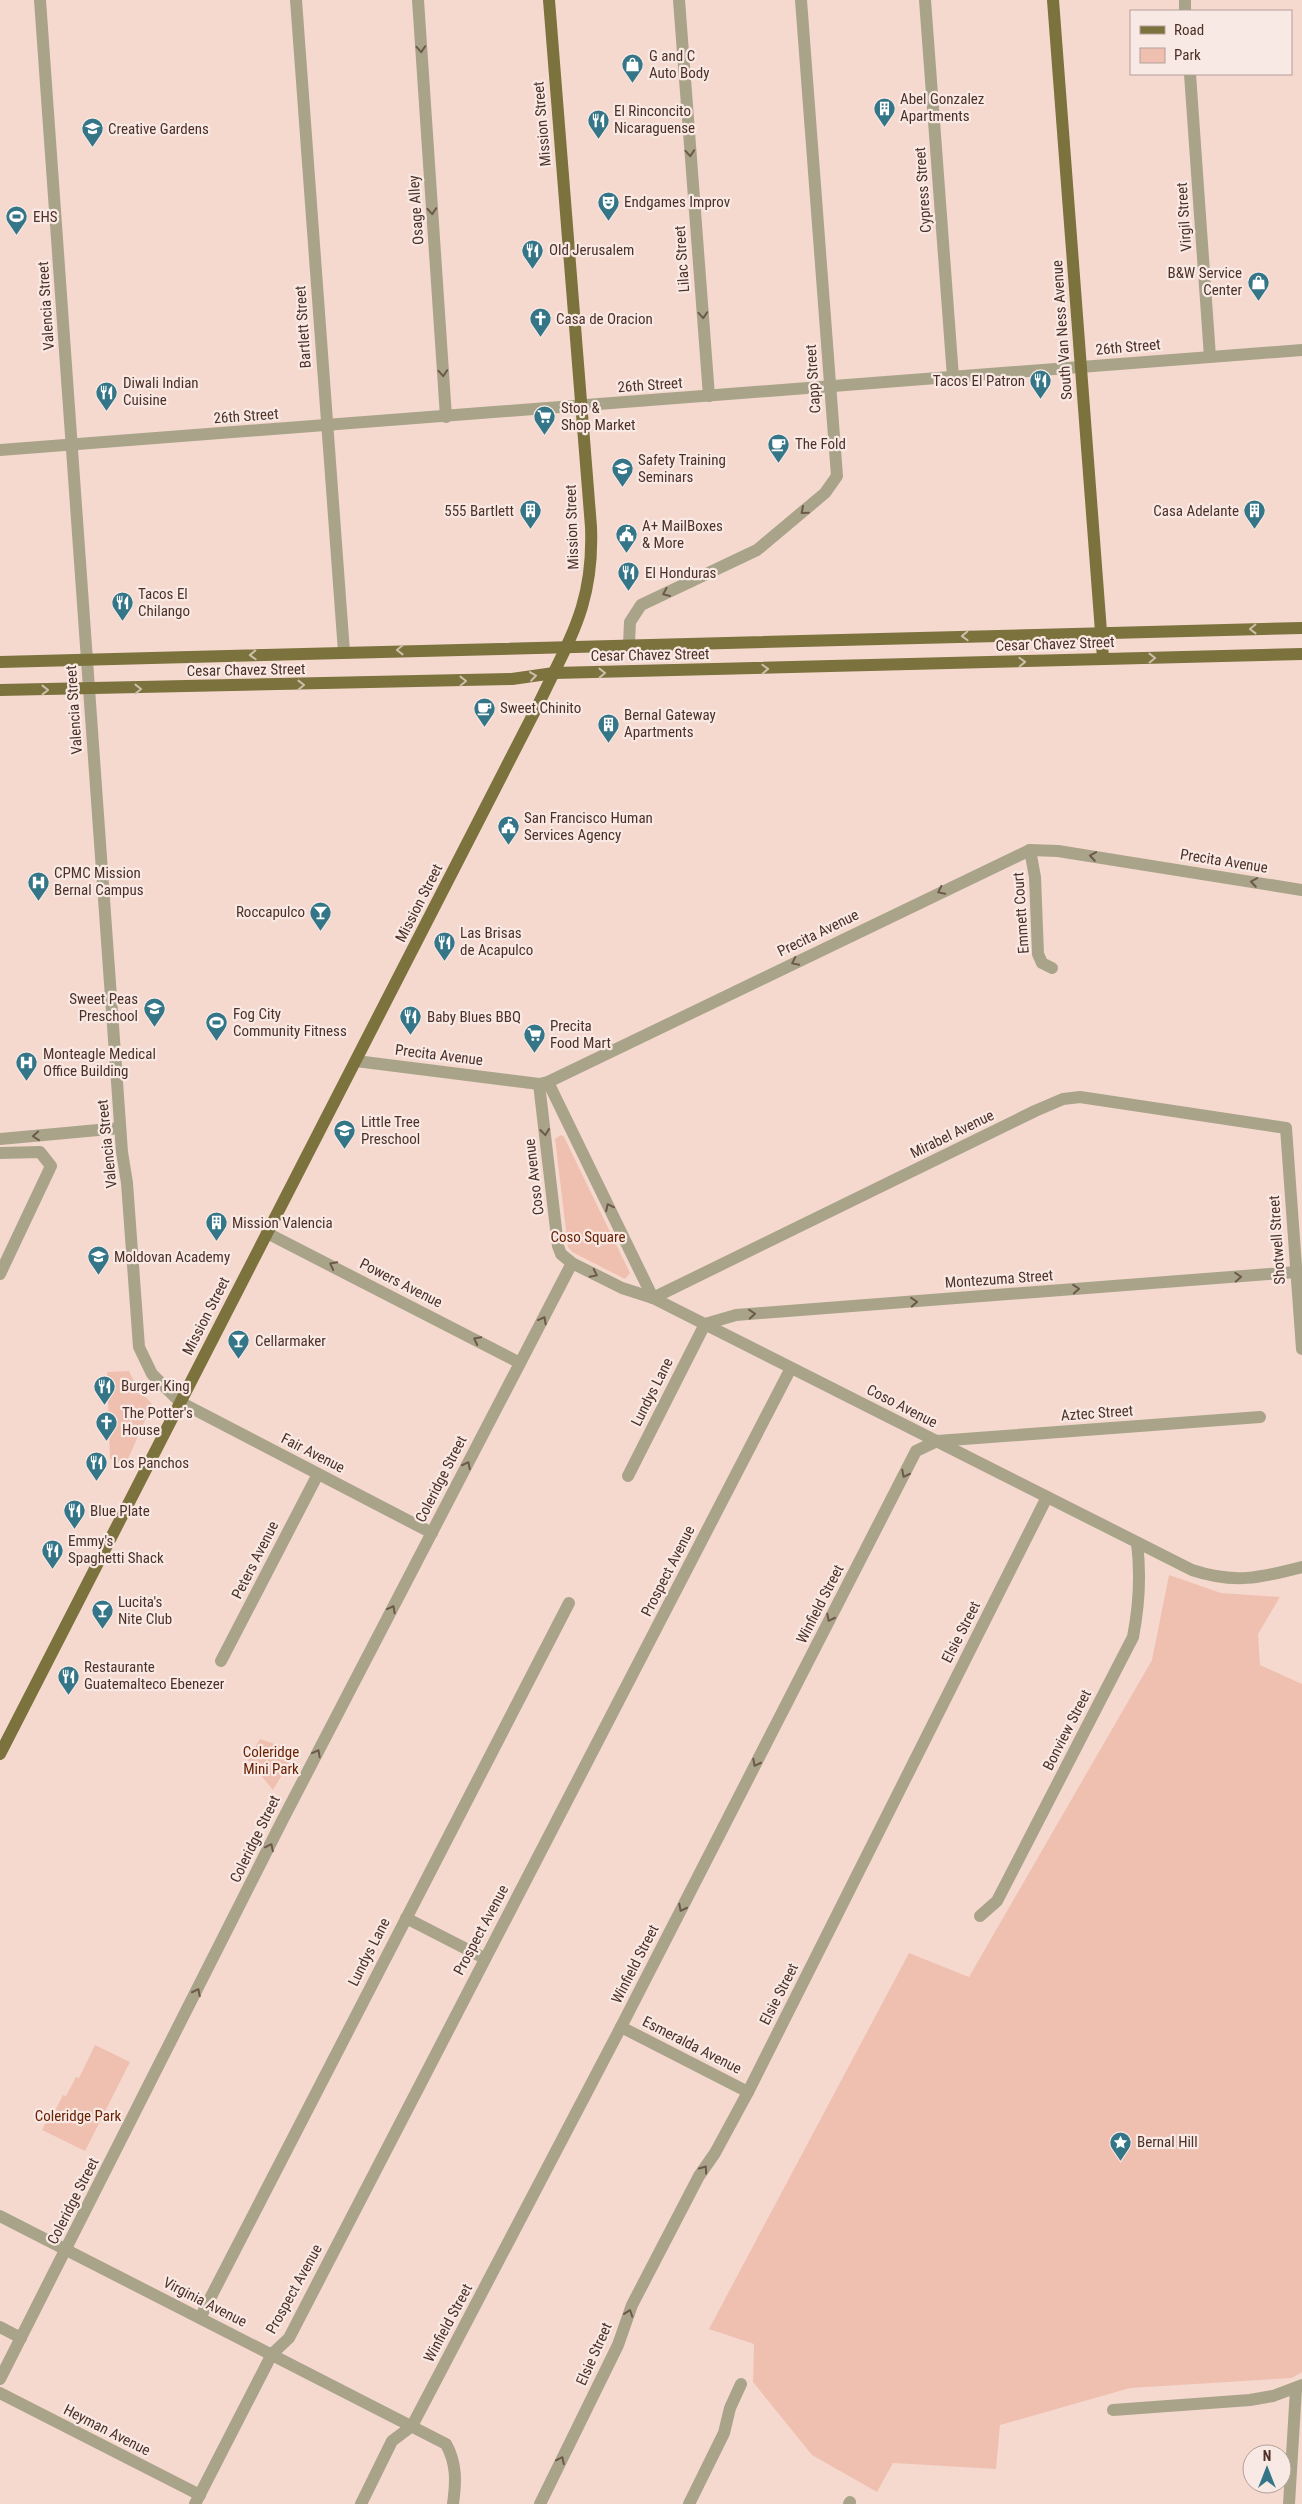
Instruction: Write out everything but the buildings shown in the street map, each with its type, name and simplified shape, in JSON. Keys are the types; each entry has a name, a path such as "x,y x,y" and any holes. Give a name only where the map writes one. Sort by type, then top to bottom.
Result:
{"main road":[{"name":"Mission Street","path":"0,1754 568,646 587,592 591,552 549,0"},
{"name":"South Van Ness Avenue","path":"1053,0 1103,658"},
{"name":"Cesar Chavez Street","path":"0,662 628,644 1302,628"},
{"name":"Cesar Chavez Street","path":"0,690 89,690 512,679 554,673 1302,654"}],"street":[{"name":"Valencia Street","path":"40,0 122,1164 127,1183 138,1336 144,1360 156,1378 180,1402"},
{"name":"Bartlett Street","path":"296,0 344,652"},
{"name":"Osage Alley","path":"418,0 446,417"},
{"name":"Lilac Street","path":"679,0 709,396"},
{"name":"Capp Street","path":"628,644 630,622 641,604 757,550 825,493 837,476 801,0"},
{"name":"Cypress Street","path":"925,0 953,377"},
{"name":"Virgil Street","path":"1190,75 1210,357"},
{"name":"26th Street","path":"0,450 1302,350"},
{"name":"Precita Avenue","path":"356,1061 543,1082 1030,850 1058,850 1302,890"},
{"name":"Emmett Court","path":"1030,850 1035,877 1038,954 1042,963 1052,968"},
{"path":"543,1082 653,1298"},
{"name":"Coso Avenue","path":"543,1082 558,1246 561,1254 572,1263 622,1288 653,1298 1192,1570 1228,1579 1250,1579 1302,1567"},
{"name":"Mirabel Avenue","path":"653,1298 1063,1099 1080,1097 1100,1099 1286,1128"},
{"path":"0,1139 120,1128"},
{"name":"Shotwell Street","path":"1286,1128 1302,1349"},
{"path":"0,1153 40,1152 51,1166 0,1274"},
{"name":"Powers Avenue","path":"267,1233 520,1363"},
{"name":"Coleridge Street","path":"0,2379 282,1821 572,1263"},
{"name":"Montezuma Street","path":"705,1324 736,1315 1296,1272"},
{"name":"Lundys Lane","path":"628,1476 705,1324"},
{"name":"Prospect Avenue","path":"197,2500 272,2354 289,2338 791,1368"},
{"name":"Fair Avenue","path":"180,1402 432,1533"},
{"name":"Aztec Street","path":"937,1442 1260,1416"},
{"name":"Winfield Street","path":"361,2504 392,2441 412,2426 621,2027 916,1451 937,1442"},
{"name":"Peters Avenue","path":"220,1660 318,1474"},
{"name":"Elsie Street","path":"540,2504 618,2345 632,2305 699,2176 715,2154 748,2092 1047,1497"},
{"name":"Bonview Street","path":"980,1916 997,1901 1133,1637 1137,1617 1140,1566 1137,1543"},
{"name":"Lundys Lane","path":"200,2318 569,1603"},
{"path":"406,1918 484,1958"},
{"name":"Esmeralda Avenue","path":"621,2027 748,2092"},
{"name":"Virginia Avenue","path":"0,2216 446,2444 454,2458 456,2480 453,2504"},
{"path":"0,2327 21,2338"},
{"path":"689,2504 724,2433 730,2408 741,2384"},
{"path":"1113,2410 1250,2400 1273,2396 1299,2387 1289,2504"},
{"name":"Heyman Avenue","path":"0,2393 197,2500"}],"green space":[{"name":"Coso Square","path":"561,1135 564,1137 630,1273 625,1279 572,1252 568,1247 555,1139"},
{"path":"129,1371 138,1389 152,1404 125,1466 110,1459 107,1372"},
{"path":"1169,1575 1221,1593 1280,1597 1258,1634 1260,1665 1302,1684 1302,2372 1292,2378 1130,2388 1000,2425 996,2469 893,2463 877,2492 812,2455 753,2382 754,2344 709,2329 909,1953 969,1977 1152,1660"},
{"name":"Coleridge Mini Park","path":"260,1739 289,1749 289,1763 273,1790 248,1760"},
{"name":"Coleridge Park","path":"95,2045 130,2062 85,2151 42,2130 50,2114 53,2115 63,2095 66,2096 76,2077 79,2078"}],"place":[{"name":"G and C Auto Body","path":"633,84"},
{"name":"Abel Gonzalez Apartments","path":"884,127"},
{"name":"El Rinconcito Nicaraguense","path":"598,139"},
{"name":"Creative Gardens","path":"92,148"},
{"name":"Endgames Improv","path":"608,221"},
{"name":"EHS","path":"17,236"},
{"name":"Old Jerusalem","path":"533,269"},
{"name":"B&W Service Center","path":"1258,301"},
{"name":"Casa de Oracion","path":"540,338"},
{"name":"Tacos El Patron","path":"1041,400"},
{"name":"Diwali Indian Cuisine","path":"107,411"},
{"name":"Stop & Shop Market","path":"545,436"},
{"name":"The Fold","path":"779,463"},
{"name":"Safety Training Seminars","path":"622,488"},
{"name":"555 Bartlett","path":"530,530"},
{"name":"Casa Adelante","path":"1255,530"},
{"name":"A+ MailBoxes & More","path":"626,554"},
{"name":"El Honduras","path":"629,592"},
{"name":"Tacos El Chilango","path":"122,622"},
{"name":"Sweet Chinito","path":"484,727"},
{"name":"Bernal Gateway Apartments","path":"608,743"},
{"name":"San Francisco Human Services Agency","path":"508,846"},
{"name":"CPMC Mission Bernal Campus","path":"38,901"},
{"name":"Roccapulco","path":"321,931"},
{"name":"Las Brisas de Acapulco","path":"444,961"},
{"name":"Sweet Peas Preschool","path":"154,1027"},
{"name":"Baby Blues BBQ","path":"411,1036"},
{"name":"Fog City Community Fitness","path":"217,1042"},
{"name":"Precita Food Mart","path":"534,1054"},
{"name":"Monteagle Medical Office Building","path":"27,1082"},
{"name":"Little Tree Preschool","path":"345,1150"},
{"name":"Mission Valencia","path":"216,1242"},
{"name":"Moldovan Academy","path":"98,1276"},
{"name":"Cellarmaker","path":"239,1360"},
{"name":"Burger King","path":"105,1405"},
{"name":"The Potter's House","path":"106,1441"},
{"name":"Los Panchos","path":"97,1482"},
{"name":"Blue Plate","path":"74,1530"},
{"name":"Emmy's Spaghetti Shack","path":"52,1569"},
{"name":"Lucita's Nite Club","path":"102,1630"},
{"name":"Restaurante Guatemalteco Ebenezer","path":"68,1695"},
{"name":"Bernal Hill","path":"1121,2161"}]}
